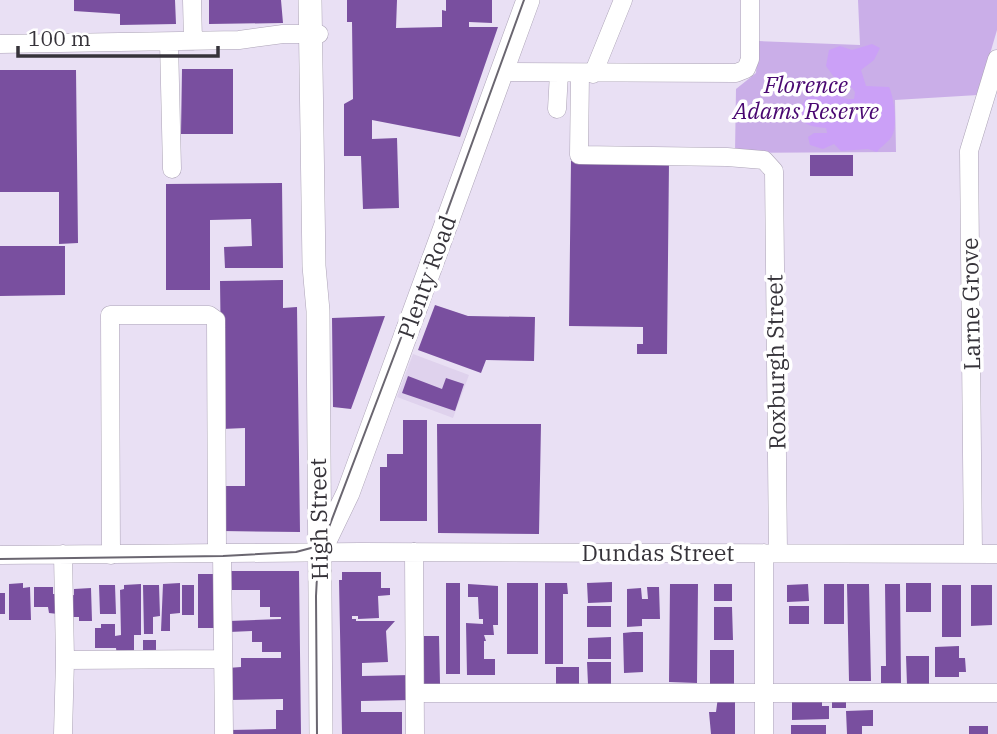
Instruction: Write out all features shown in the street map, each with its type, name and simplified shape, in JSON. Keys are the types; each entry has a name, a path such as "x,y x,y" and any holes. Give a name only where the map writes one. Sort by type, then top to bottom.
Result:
{"main road":[{"name":"High Street","path":"310,0 314,34 318,191 321,734"},
{"name":"High Street","path":"314,34 319,0"},
{"name":"Plenty Road","path":"319,552 348,493 528,0"}],"street":[{"path":"192,0 193,41"},
{"path":"586,73 598,57 623,0"},
{"path":"501,72 736,73 746,69 750,59 750,0"},
{"path":"0,44 193,41 314,34"},
{"path":"170,41 172,169"},
{"name":"Larne Grove","path":"973,554 969,151 997,59"},
{"path":"557,109 559,73"},
{"name":"Roxburgh Street","path":"586,73 579,155 727,156 764,160 774,171 771,553 764,734"},
{"path":"111,555 110,315 209,315 216,320 224,734"},
{"path":"414,552 415,734"},
{"name":"Dundas Street","path":"8,554 997,554"},
{"path":"63,554 63,734"},
{"path":"65,660 223,659"},
{"path":"415,693 997,693"}],"shaded area":[{"path":"872,44 880,48 874,60 861,70 866,86 889,87 895,112 892,136 877,152 868,149 841,151 834,144 823,149 810,145 808,137 814,133 827,133 826,128 809,125 798,114 808,96 818,97 826,88 834,87 842,97 854,99 855,92 849,84 836,80 826,66 829,50 840,46 852,50"},
{"path":"413,354 469,375 453,418 397,397"}],"green space":[{"name":"Florence Adams Reserve","path":"858,0 997,0 997,30 978,95 895,100 896,152 735,153 736,89 756,73 758,41 860,45"}],"building":[{"path":"74,0 175,0 176,24 120,25 120,14 74,11"},
{"path":"209,0 281,0 283,23 209,24"},
{"path":"347,0 397,0 396,28 442,27 442,10 446,11 446,0 492,0 492,23 469,22 469,27 498,27 460,137 372,120 372,139 397,138 399,208 363,209 361,156 344,156 344,104 353,99 352,22 347,22"},
{"path":"182,69 233,69 233,134 181,134"},
{"path":"0,70 76,70 78,243 59,244 59,192 0,192"},
{"path":"810,155 853,155 853,176 810,176"},
{"path":"571,161 669,162 667,354 637,354 637,344 643,344 643,327 569,326"},
{"path":"282,183 283,268 225,268 224,247 252,246 251,219 210,220 210,290 166,290 166,184"},
{"path":"0,246 65,246 65,295 0,296"},
{"path":"283,280 283,308 297,307 300,532 222,531 223,486 245,486 245,428 222,429 220,281"},
{"path":"435,305 468,316 535,317 534,361 486,360 481,373 418,350"},
{"path":"385,316 351,409 333,407 332,318"},
{"path":"408,376 442,389 446,378 464,384 455,411 402,393"},
{"path":"403,420 427,420 427,521 380,521 380,467 387,467 387,454 403,454"},
{"path":"437,424 541,424 539,534 438,533"},
{"path":"228,571 299,571 301,734 230,734 230,730 276,729 276,710 283,710 283,699 229,700 228,668 241,667 241,658 281,658 281,652 262,652 262,642 252,642 252,631 229,632 229,621 281,617 270,617 270,607 260,607 260,590 228,590"},
{"path":"342,572 381,572 381,588 390,588 390,595 378,596 379,618 358,619 358,616 352,616 352,619 395,621 386,631 388,662 362,663 362,676 412,675 412,700 361,701 361,712 402,712 402,734 342,734 339,580 342,580"},
{"path":"198,574 219,574 220,628 198,628"},
{"path":"612,582 612,602 588,603 587,583"},
{"path":"23,583 23,588 30,587 31,620 9,620 9,584"},
{"path":"180,583 180,613 170,614 170,631 161,631 163,584"},
{"path":"446,583 460,583 460,674 446,674"},
{"path":"507,583 538,583 538,654 507,654"},
{"path":"545,583 567,583 568,594 563,594 563,664 545,664"},
{"path":"906,583 931,583 931,612 906,612"},
{"path":"141,584 141,635 134,635 134,656 117,656 116,648 95,648 95,628 101,628 101,624 115,624 115,636 121,635 120,590 124,589 124,585"},
{"path":"468,584 498,586 498,625 493,625 494,635 484,635 484,659 495,659 495,675 467,675 466,623 483,624 483,619 479,619 478,597 468,597"},
{"path":"670,584 698,584 697,683 669,682"},
{"path":"714,584 732,584 732,601 714,601"},
{"path":"808,584 809,601 787,602 787,585"},
{"path":"824,584 844,584 844,624 824,624"},
{"path":"847,584 869,584 871,681 849,681"},
{"path":"885,584 900,584 901,683 881,683 881,666 886,666"},
{"path":"99,585 115,585 116,614 100,614"},
{"path":"143,585 159,585 160,616 153,617 153,634 144,634"},
{"path":"182,585 194,585 194,615 182,615"},
{"path":"942,585 961,585 961,637 942,637"},
{"path":"971,585 992,585 992,625 971,626"},
{"path":"34,587 53,587 53,594 57,594 58,614 49,613 48,607 34,607"},
{"path":"647,587 659,587 660,619 642,619 642,626 627,627 627,589 641,588 642,599 648,599"},
{"path":"91,588 92,621 79,621 79,617 69,617 68,596 74,595 74,589"},
{"path":"0,593 5,593 5,614 0,614"},
{"path":"587,606 611,606 611,627 587,627"},
{"path":"789,606 809,606 809,624 789,624"},
{"path":"714,607 732,607 733,640 714,640"},
{"path":"643,632 643,672 624,673 623,633"},
{"path":"424,636 439,636 440,684 424,684"},
{"path":"611,637 611,659 588,659 588,638"},
{"path":"143,640 156,640 156,652 143,652"},
{"path":"959,646 959,658 965,658 966,672 959,672 959,677 935,677 935,647"},
{"path":"710,650 734,650 734,688 710,689"},
{"path":"906,656 929,656 929,685 907,685"},
{"path":"587,662 611,662 611,684 588,684"},
{"path":"556,667 579,667 579,685 556,685"},
{"path":"832,696 846,696 846,708 832,708"},
{"path":"718,697 735,699 735,734 711,734 709,712 716,712"},
{"path":"792,697 822,697 822,706 829,706 829,719 792,720"},
{"path":"873,710 873,726 862,726 862,734 847,734 846,711"},
{"path":"791,725 826,725 826,734 791,734"},
{"path":"969,726 988,726 988,734 969,734"}],"tram line":[{"path":"317,734 318,556 410,314 524,0"},
{"path":"0,559 223,556 296,552 311,548 326,538"}]}
